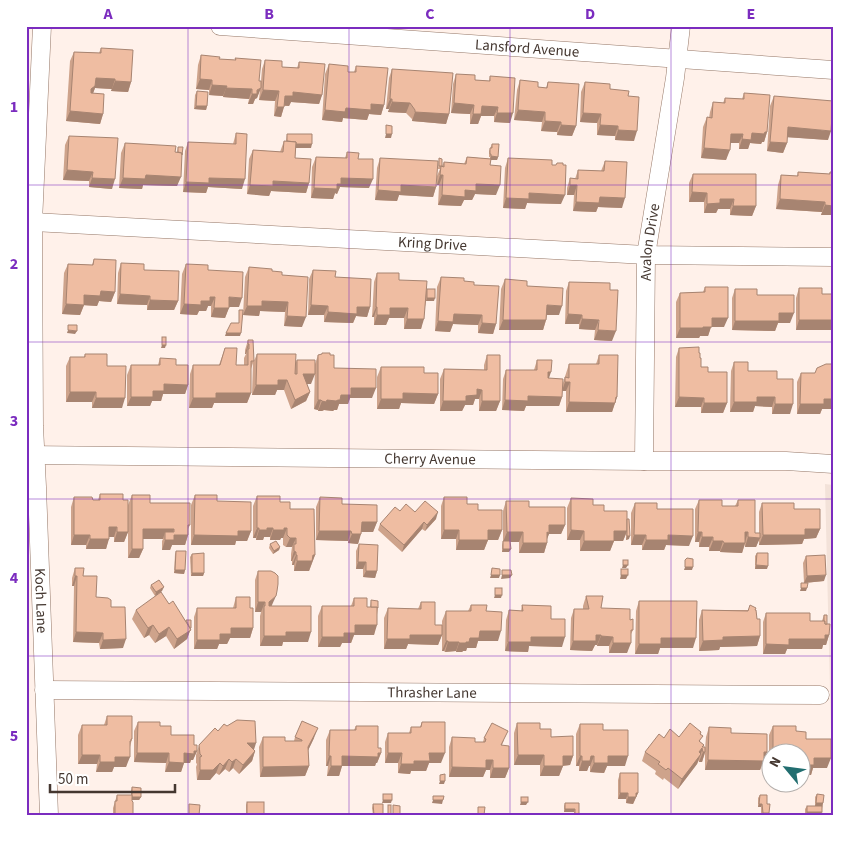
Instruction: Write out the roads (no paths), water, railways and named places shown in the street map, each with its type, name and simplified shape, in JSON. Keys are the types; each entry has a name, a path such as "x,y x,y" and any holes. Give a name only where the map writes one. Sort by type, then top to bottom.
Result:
{"street":[{"name":"Koch Lane","path":"42,26 33,222 34,426 31,455 49,815"},
{"name":"Lansford Avenue","path":"220,26 833,70"},
{"name":"Avalon Drive","path":"644,461 646,255 678,59 681,26"},
{"name":"Kring Drive","path":"33,222 646,255 833,257"},
{"name":"Cherry Avenue","path":"31,455 786,461 833,464"},
{"name":"Thrasher Lane","path":"44,690 820,695"}]}
